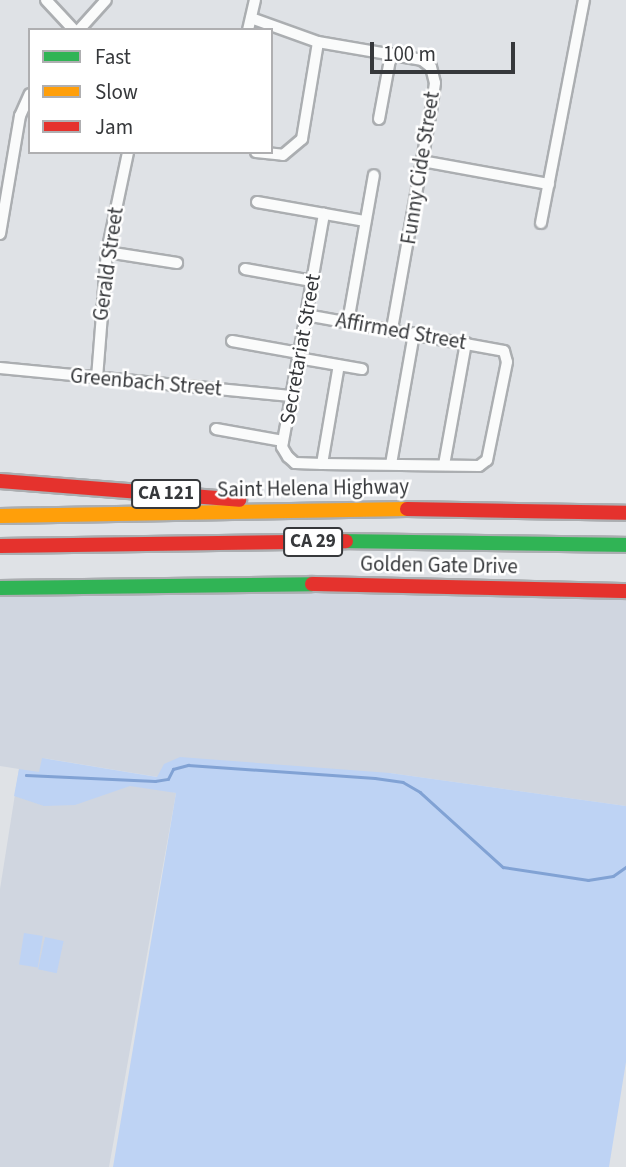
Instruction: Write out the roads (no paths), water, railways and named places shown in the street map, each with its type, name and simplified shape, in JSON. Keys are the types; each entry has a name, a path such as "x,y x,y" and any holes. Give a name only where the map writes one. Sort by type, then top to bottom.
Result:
{"main road":[{"name":"CA 121","path":"0,481 333,507"},
{"name":"Saint Helena Highway","path":"0,516 333,507 626,513"},
{"name":"CA 29","path":"0,546 310,542 626,545"},
{"path":"0,558 310,542"},
{"name":"Golden Gate Drive","path":"0,588 228,582 626,592"}],"street":[{"path":"46,0 72,28"},
{"path":"81,28 106,0"},
{"path":"248,28 255,0"},
{"path":"541,223 583,0"},
{"name":"Funny Cide Street","path":"251,18 318,41 422,60 431,67 435,83 392,329"},
{"path":"273,154 283,155 302,139 318,41"},
{"path":"379,118 391,54"},
{"path":"0,234 20,116 28,98"},
{"name":"Gerald Street","path":"97,378 107,252 128,154"},
{"path":"422,161 549,184"},
{"path":"348,322 374,175"},
{"path":"257,202 365,221"},
{"name":"Secretariat Street","path":"324,214 282,447 295,463 479,466"},
{"path":"107,252 177,262"},
{"path":"245,269 312,281"},
{"name":"Affirmed Street","path":"306,315 496,346 504,351 508,362 491,452 479,466"},
{"path":"391,464 414,333"},
{"path":"232,341 362,369"},
{"path":"444,465 466,343"},
{"path":"322,464 339,365"},
{"name":"Greenbach Street","path":"0,369 291,396"},
{"path":"216,429 283,441"}],"waterway":[{"path":"26,775 155,781 168,779 173,769 188,765 403,782 420,792 503,867 588,880 613,876 626,867"}]}
